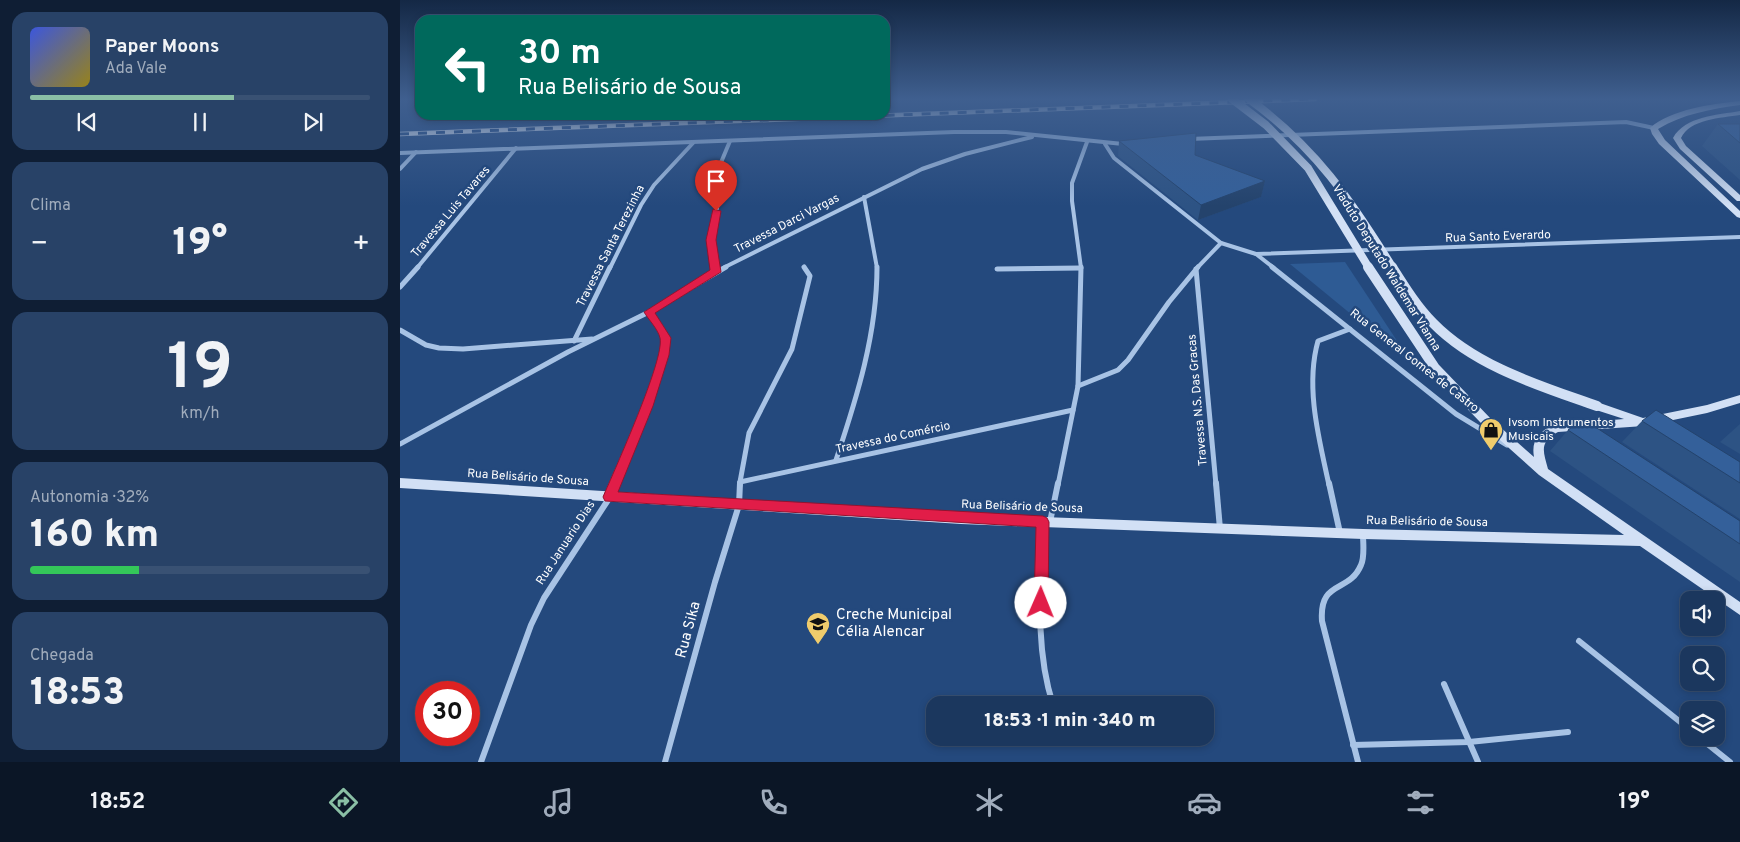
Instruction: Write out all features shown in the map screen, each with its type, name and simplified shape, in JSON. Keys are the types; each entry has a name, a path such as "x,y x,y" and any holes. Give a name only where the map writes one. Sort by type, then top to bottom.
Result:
{"main road":[{"name":"Viaduto Deputado Waldemar Vianna","path":"1276,135 1304,162 1417,343 1435,368 1518,452"},
{"name":"Viaduto Deputado Waldemar Vianna","path":"1295,135 1324,164 1402,282 1433,323 1458,343 1496,366 1597,406 1644,422"},
{"path":"1656,135 1740,215"},
{"path":"1678,135 1677,138 1683,148 1740,199"},
{"path":"1543,472 1537,449 1539,441 1544,434 1557,428 1666,421 1740,399"},
{"name":"Rua General Gomes de Castro","path":"1518,452 1543,472 1740,609"},
{"name":"Rua Belisário de Sousa","path":"400,484 1046,522 1363,534 1644,541"}],"street":[{"path":"400,153 890,135"},
{"path":"1026,135 1105,144 1130,144"},
{"path":"1183,140 1317,135"},
{"name":"Travessa Darci Vargas","path":"400,444 649,312 716,272 864,197 946,160 1037,136"},
{"path":"716,272 711,240 719,197 712,184 730,141"},
{"name":"Travessa Santa Terezinha","path":"574,341 641,205 659,179 693,142"},
{"path":"1049,696 1046,685 1041,634 1046,522 1078,386 1081,268 1072,201 1072,183 1087,142"},
{"name":"Rua General Gomes de Castro","path":"1105,144 1114,158 1221,244 1256,254 1456,414 1518,452"},
{"name":"Travessa Luis Tavares","path":"400,286 516,148"},
{"path":"400,169 417,152"},
{"path":"836,460 860,392 877,302 876,253 864,197"},
{"name":"Rua Santo Everardo","path":"1256,254 1740,238"},
{"path":"1078,386 1118,370 1128,360 1168,302 1196,269 1221,244"},
{"path":"739,505 740,482 749,433 792,350 810,276 804,267"},
{"path":"997,269 1081,268"},
{"name":"Travessa N.S. Das Gracas","path":"1196,269 1220,529"},
{"name":"Rua Januario Dias","path":"481,762 520,652 544,598 610,497 644,415 664,355 666,338 649,312"},
{"path":"1340,533 1320,442 1313,356 1318,341 1350,328"},
{"path":"400,330 426,345 440,348 464,349 595,339"},
{"name":"Travessa do Comércio","path":"740,482 1073,410"},
{"name":"Rua Sika","path":"665,762 715,582 739,505"},
{"path":"1358,762 1321,607 1324,597 1354,576 1362,564 1363,534"},
{"path":"1579,641 1680,722"},
{"path":"1444,684 1478,762"},
{"path":"1353,745 1469,742 1568,732"},
{"path":"1710,746 1730,762"}],"shaded area":[{"path":"1345,262 1413,365 1290,264"}],"building":[{"path":"1196,135 1195,155 1265,181 1201,205 1119,141"},
{"path":"1730,135 1740,135 1740,143"},
{"path":"1656,410 1740,462 1740,483 1642,421"},
{"path":"1583,419 1740,521 1740,544 1568,430"}],"place":[{"name":"Ivsom Instrumentos Musicais","path":"1491,451"},
{"name":"Creche Municipal Célia Alencar","path":"818,645"}],"route":[{"path":"716,211 711,248 716,272 649,312 666,338 664,355 630,451 610,497 961,519 1043,522 1041,603"}]}
